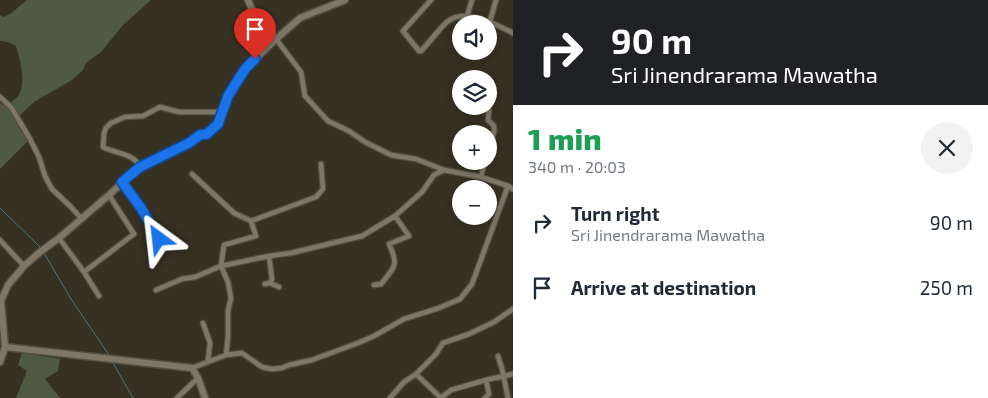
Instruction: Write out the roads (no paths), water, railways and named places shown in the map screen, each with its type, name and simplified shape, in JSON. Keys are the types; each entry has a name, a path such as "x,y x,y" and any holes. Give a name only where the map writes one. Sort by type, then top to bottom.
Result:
{"main road":[{"path":"248,0 254,14 276,39"},
{"path":"0,362 5,347 0,309 1,301 8,285 24,266 140,167 189,143 200,135 207,134 218,124 228,96 245,69 300,18 345,0"},
{"path":"5,347 192,368 198,378 205,398"}],"street":[{"path":"431,0 403,30 419,51 452,19"},
{"path":"467,15 472,0"},
{"path":"492,15 496,0"},
{"path":"497,25 513,33"},
{"path":"276,39 301,72 305,96 328,122 349,130 365,142 391,155 416,159 444,170 480,177 513,189"},
{"path":"0,97 11,107 30,139 52,189 81,218"},
{"path":"140,167 133,158 103,147 104,133 111,123 125,116 143,116 160,107 179,112 222,112"},
{"path":"192,174 234,213 251,221 316,197 323,189 321,164"},
{"path":"156,290 221,266 269,256 291,254 362,236 395,216 422,192 434,175 444,170"},
{"path":"480,177 482,170"},
{"path":"122,182 141,208 159,239"},
{"path":"192,368 226,355 242,353 262,367 282,368 312,360 358,343 404,319 460,299 472,284 508,186"},
{"path":"84,272 134,234 109,195"},
{"path":"374,285 381,284 395,264 394,254 389,244 409,236 395,216"},
{"path":"226,355 228,311 231,298 228,282 221,266 224,245 256,236 251,221"},
{"path":"59,238 99,296"},
{"path":"0,240 24,266"},
{"path":"269,256 272,279 268,284 278,286"},
{"path":"390,398 404,382 416,374 436,354 443,343 494,322 513,310"},
{"path":"203,324 210,343 208,361"},
{"path":"498,356 508,398"},
{"path":"416,374 441,398 451,390 513,374"},
{"path":"177,398 198,378"},
{"path":"485,398 489,394 486,380"}],"waterway":[{"path":"0,208 41,248"},
{"path":"44,253 71,299 109,355"},
{"path":"112,361 133,398"}]}
